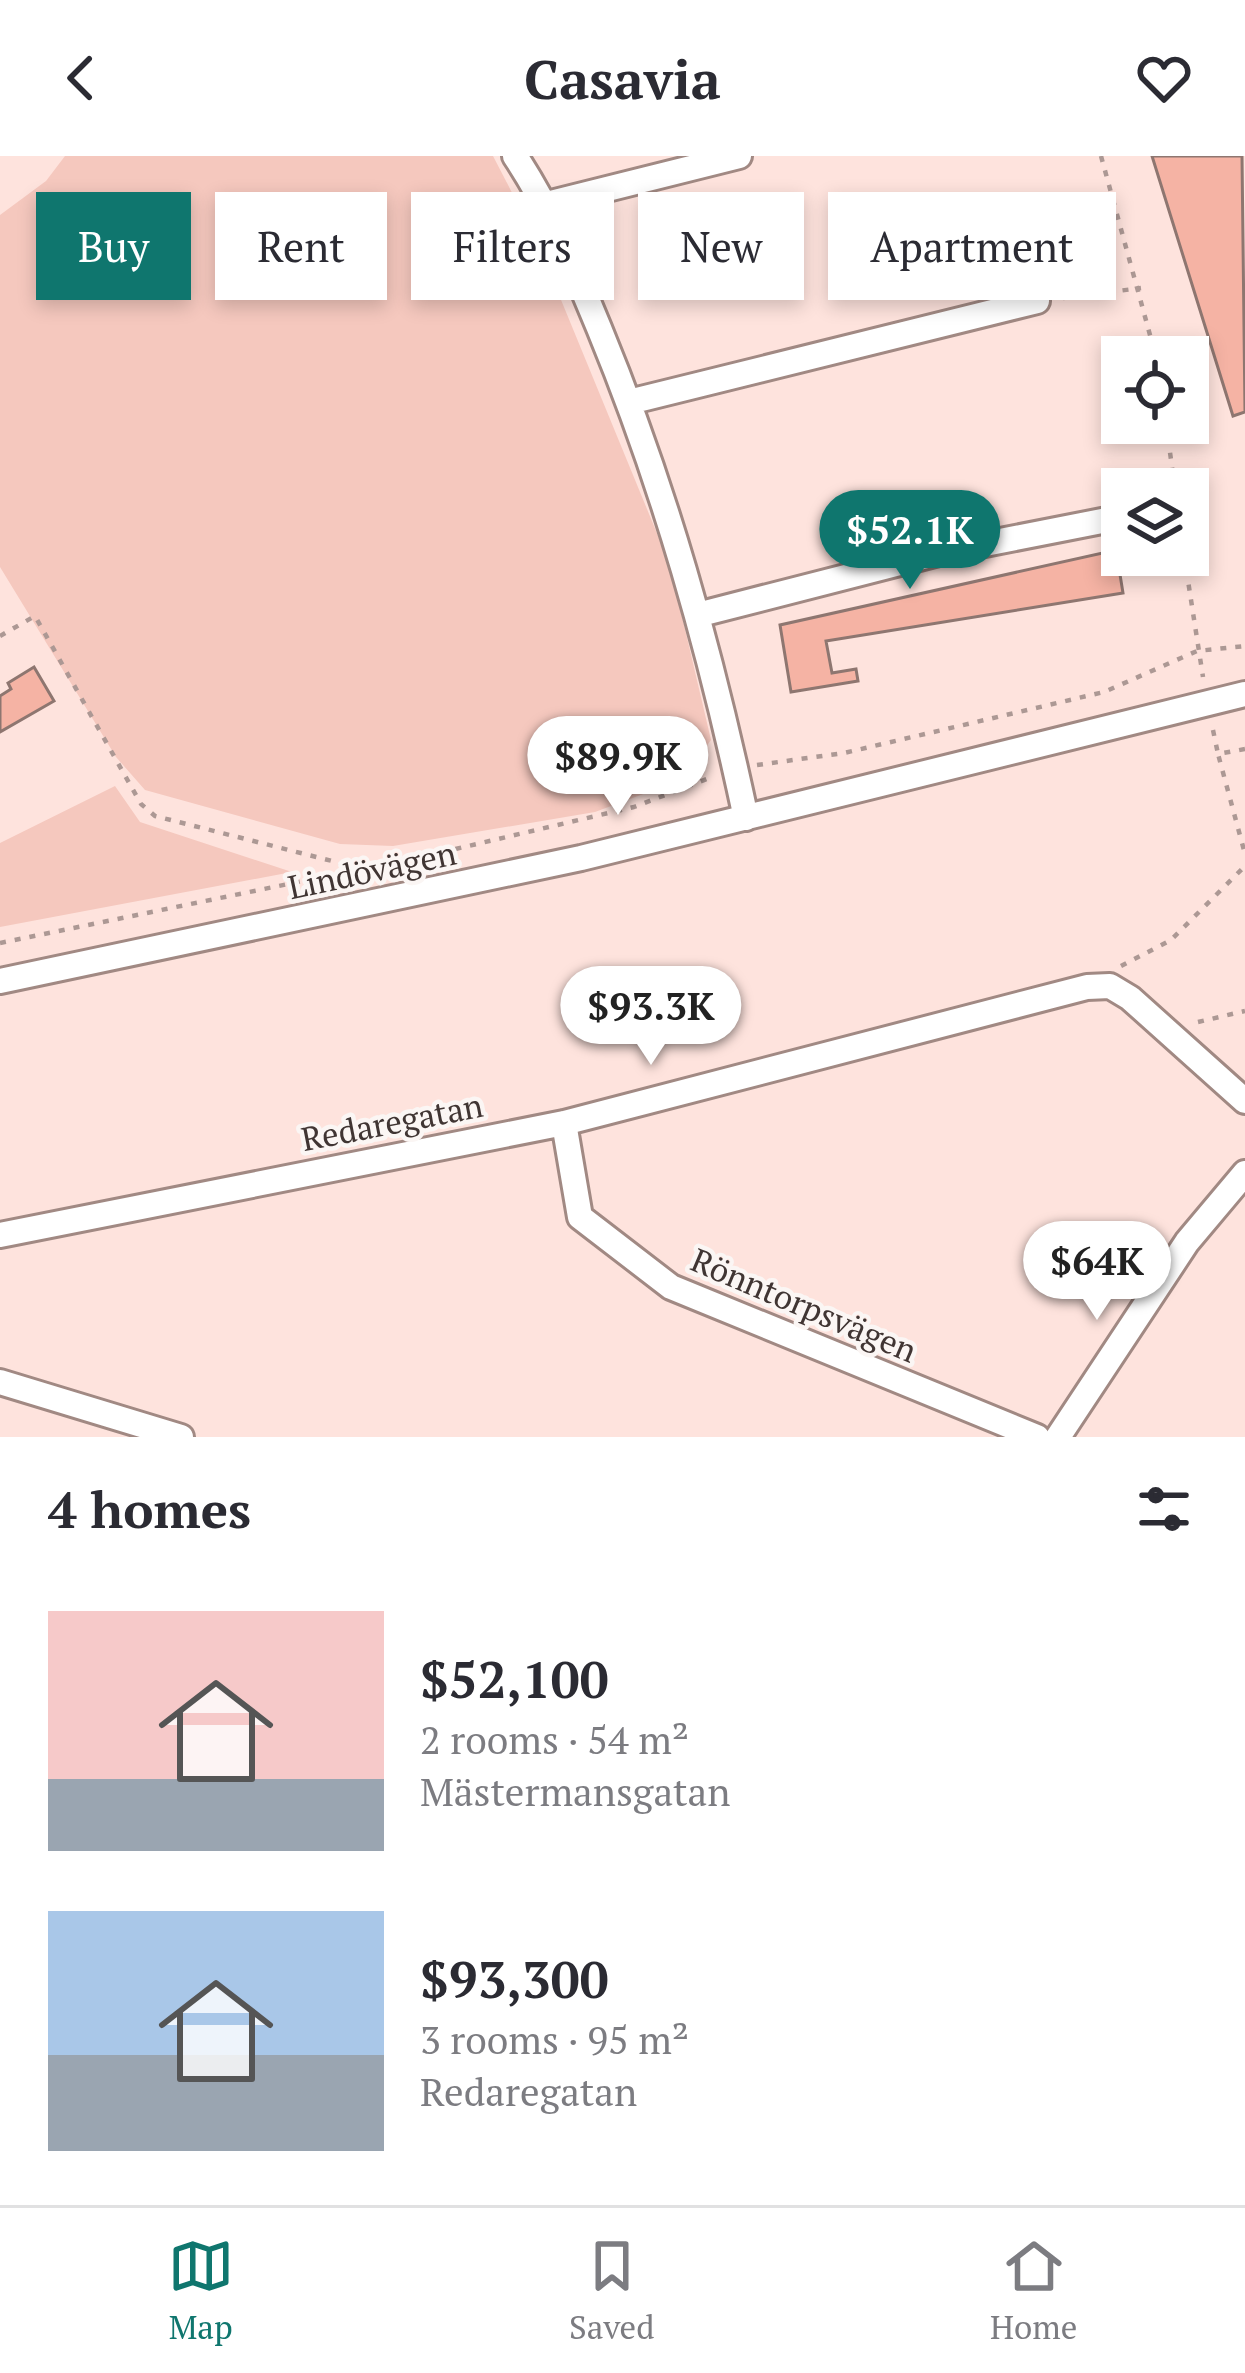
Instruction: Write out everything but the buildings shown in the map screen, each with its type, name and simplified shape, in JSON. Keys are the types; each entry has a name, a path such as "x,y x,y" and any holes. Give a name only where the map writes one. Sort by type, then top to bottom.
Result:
{"street":[{"path":"515,156 539,192"},
{"path":"595,192 739,156"},
{"path":"587,300 629,402 701,614 746,818"},
{"path":"629,402 1037,301"},
{"path":"701,614 939,553 1101,521"},
{"name":"Lindövägen","path":"0,981 327,915 746,818 1245,694"},
{"path":"1110,986 1245,1101"},
{"name":"Redaregatan","path":"0,1235 564,1124 950,1018 1110,986"},
{"name":"Rönntorpsvägen","path":"564,1124 580,1217 671,1287 1037,1437"},
{"path":"1058,1437 1187,1242 1245,1173"},
{"path":"0,1382 181,1437"}],"path":[{"path":"1101,156 1151,336"},
{"path":"1037,301 1141,288"},
{"path":"1187,576 1218,754 1245,854"},
{"path":"0,636 35,616 141,804 155,816 340,862 346,872"},
{"path":"0,944 634,806 736,769 844,753 1104,692 1197,651 1245,646"},
{"path":"1218,754 1245,749"},
{"path":"1110,986 1121,966 1172,940 1245,866"},
{"path":"1173,1035 1187,1025 1245,1011"}],"shaded area":[{"path":"65,156 493,156 512,192 411,192 411,300 561,300 670,565 711,740 681,780 595,812 393,846 340,844 145,790 116,757 0,567 0,215 46,181"},
{"path":"115,786 140,822 292,872 0,927 0,843"}]}
